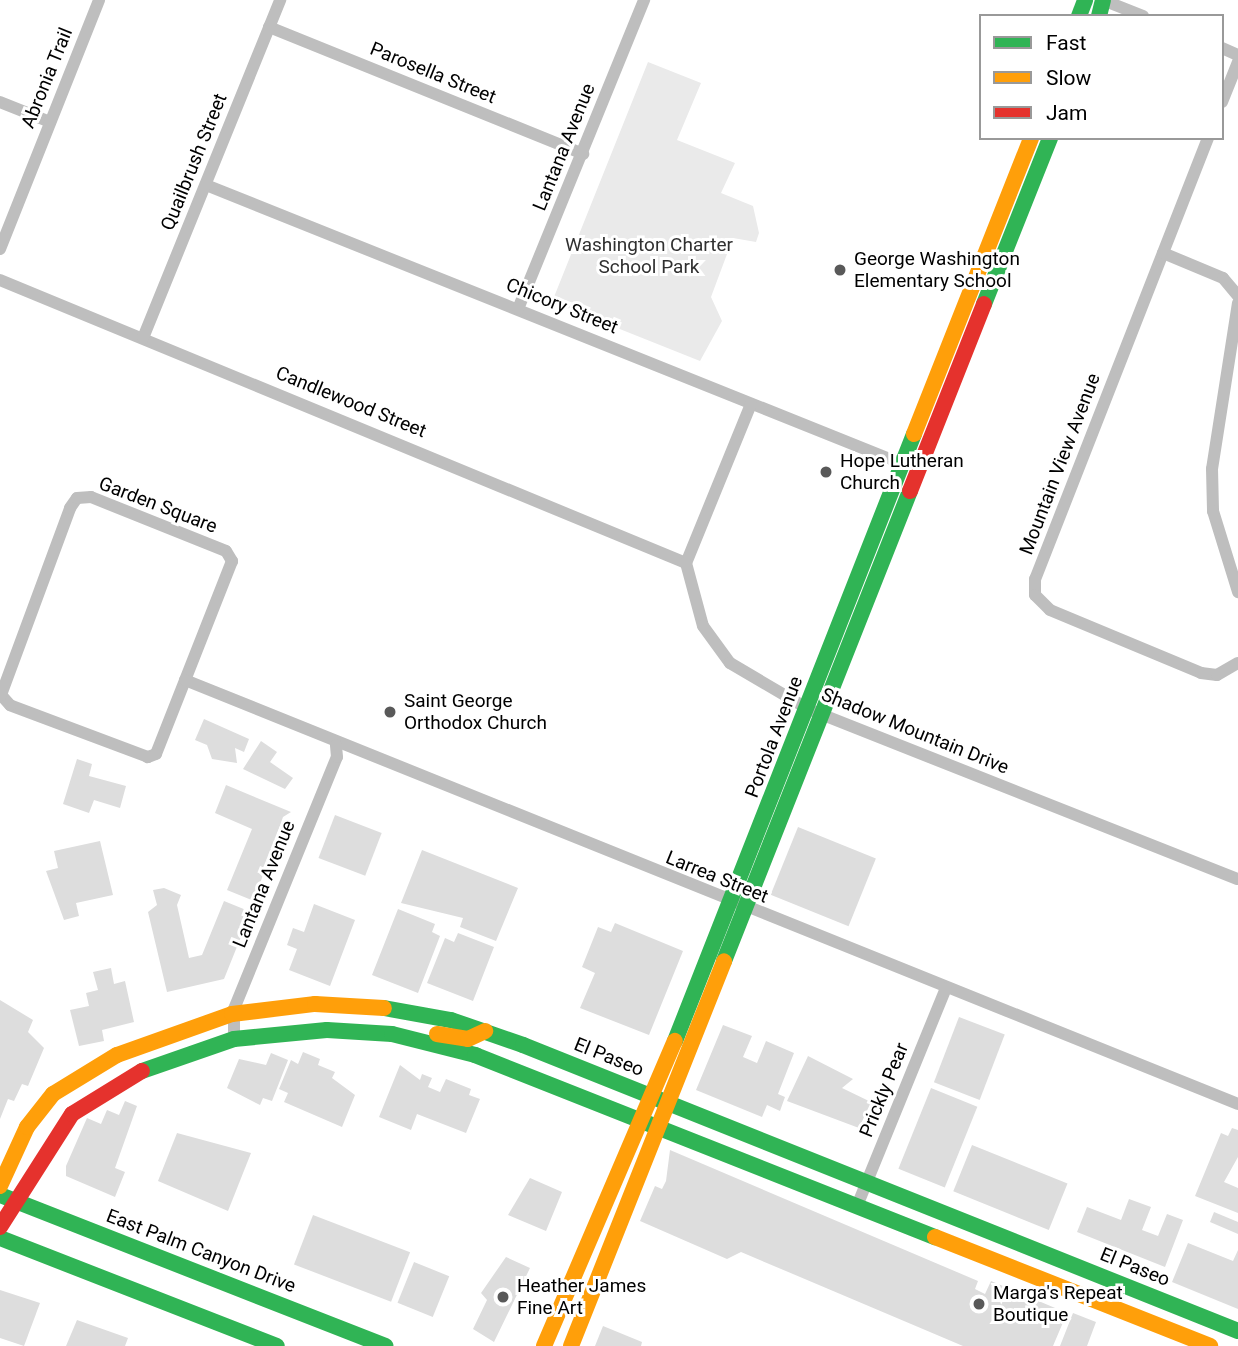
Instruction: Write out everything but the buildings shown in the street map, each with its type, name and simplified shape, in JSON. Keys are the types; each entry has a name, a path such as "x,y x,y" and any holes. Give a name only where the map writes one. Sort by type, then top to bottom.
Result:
{"street":[{"name":"Abronia Trail","path":"0,249 99,0"},
{"name":"Quailbrush Street","path":"143,338 280,0"},
{"name":"Lantana Avenue","path":"519,309 644,0"},
{"path":"1104,0 1138,14"},
{"name":"Parosella Street","path":"270,27 583,154"},
{"path":"1224,97 1238,62"},
{"path":"0,102 50,122"},
{"name":"Portola Avenue","path":"657,1101 744,909 902,464 1030,140"},
{"name":"Portola Avenue","path":"544,1346 610,1199 653,1124 657,1101 684,1010 727,902 815,712 1049,140"},
{"name":"Mountain View Avenue","path":"1207,140 1035,579 1035,595 1051,610 1200,673 1217,675 1238,663"},
{"name":"Chicory Street","path":"206,185 902,464"},
{"path":"1163,253 1223,278 1238,296"},
{"name":"Candlewood Street","path":"0,279 686,564"},
{"path":"1238,303 1212,469 1213,511 1238,592"},
{"path":"686,564 751,404"},
{"name":"Garden Square","path":"91,497 226,551 232,561 185,680 156,754 148,757 10,705 1,695 77,498 91,497"},
{"name":"Shadow Mountain Drive","path":"686,564 703,626 730,663 815,712 1238,879"},
{"name":"Larrea Street","path":"185,680 335,745 1238,1104"},
{"name":"Lantana Avenue","path":"234,1039 232,1014 337,757 335,745"},
{"name":"Prickly Pear","path":"857,1206 946,988"},
{"name":"El Paseo","path":"0,1186 27,1127 69,1080 167,1033 232,1014 348,1004 422,1013 485,1031 1238,1331"},
{"path":"0,1227 21,1203 52,1138 72,1114 143,1071 234,1039 327,1030 418,1038 468,1039 485,1031"},
{"path":"418,1038 653,1124 1210,1346"},
{"path":"570,1346 622,1216 625,1188 653,1124"},
{"name":"East Palm Canyon Drive","path":"0,1195 386,1346"},
{"path":"610,1199 618,1203 622,1216"},
{"path":"0,1238 277,1346"}],"green space":[{"name":"Washington Charter School Park","path":"648,62 701,83 677,140 735,163 721,193 753,206 759,233 756,242 733,238 711,297 722,321 700,361 552,302"}],"traffic: fast":[{"path":"1080,14 1085,0"},
{"path":"1100,14 1103,0"},
{"path":"984,304 1049,140"},
{"path":"675,1041 914,434"},
{"path":"724,961 910,491"},
{"path":"384,1008 451,1020 523,1045 1238,1331"},
{"path":"142,1071 234,1039 327,1030 392,1034 475,1055 935,1237"},
{"path":"0,1195 386,1346"},
{"path":"0,1238 277,1346"}],"traffic: slow":[{"path":"914,434 1030,140"},
{"path":"571,1346 724,961"},
{"path":"0,1186 27,1127 53,1094 117,1055 232,1014 315,1004 384,1008"},
{"path":"437,1034 468,1039 485,1031"},
{"path":"544,1346 675,1041"},
{"path":"935,1237 1210,1346"}],"traffic: jam":[{"path":"910,491 984,304"},
{"path":"0,1227 72,1114 142,1071"}],"place":[{"name":"George Washington Elementary School","path":"840,270"},
{"name":"Hope Lutheran Church","path":"826,472"},
{"name":"Saint George Orthodox Church","path":"390,712"},
{"name":"Heather James Fine Art","path":"503,1297"},
{"name":"Marga's Repeat Boutique","path":"979,1304"}]}
